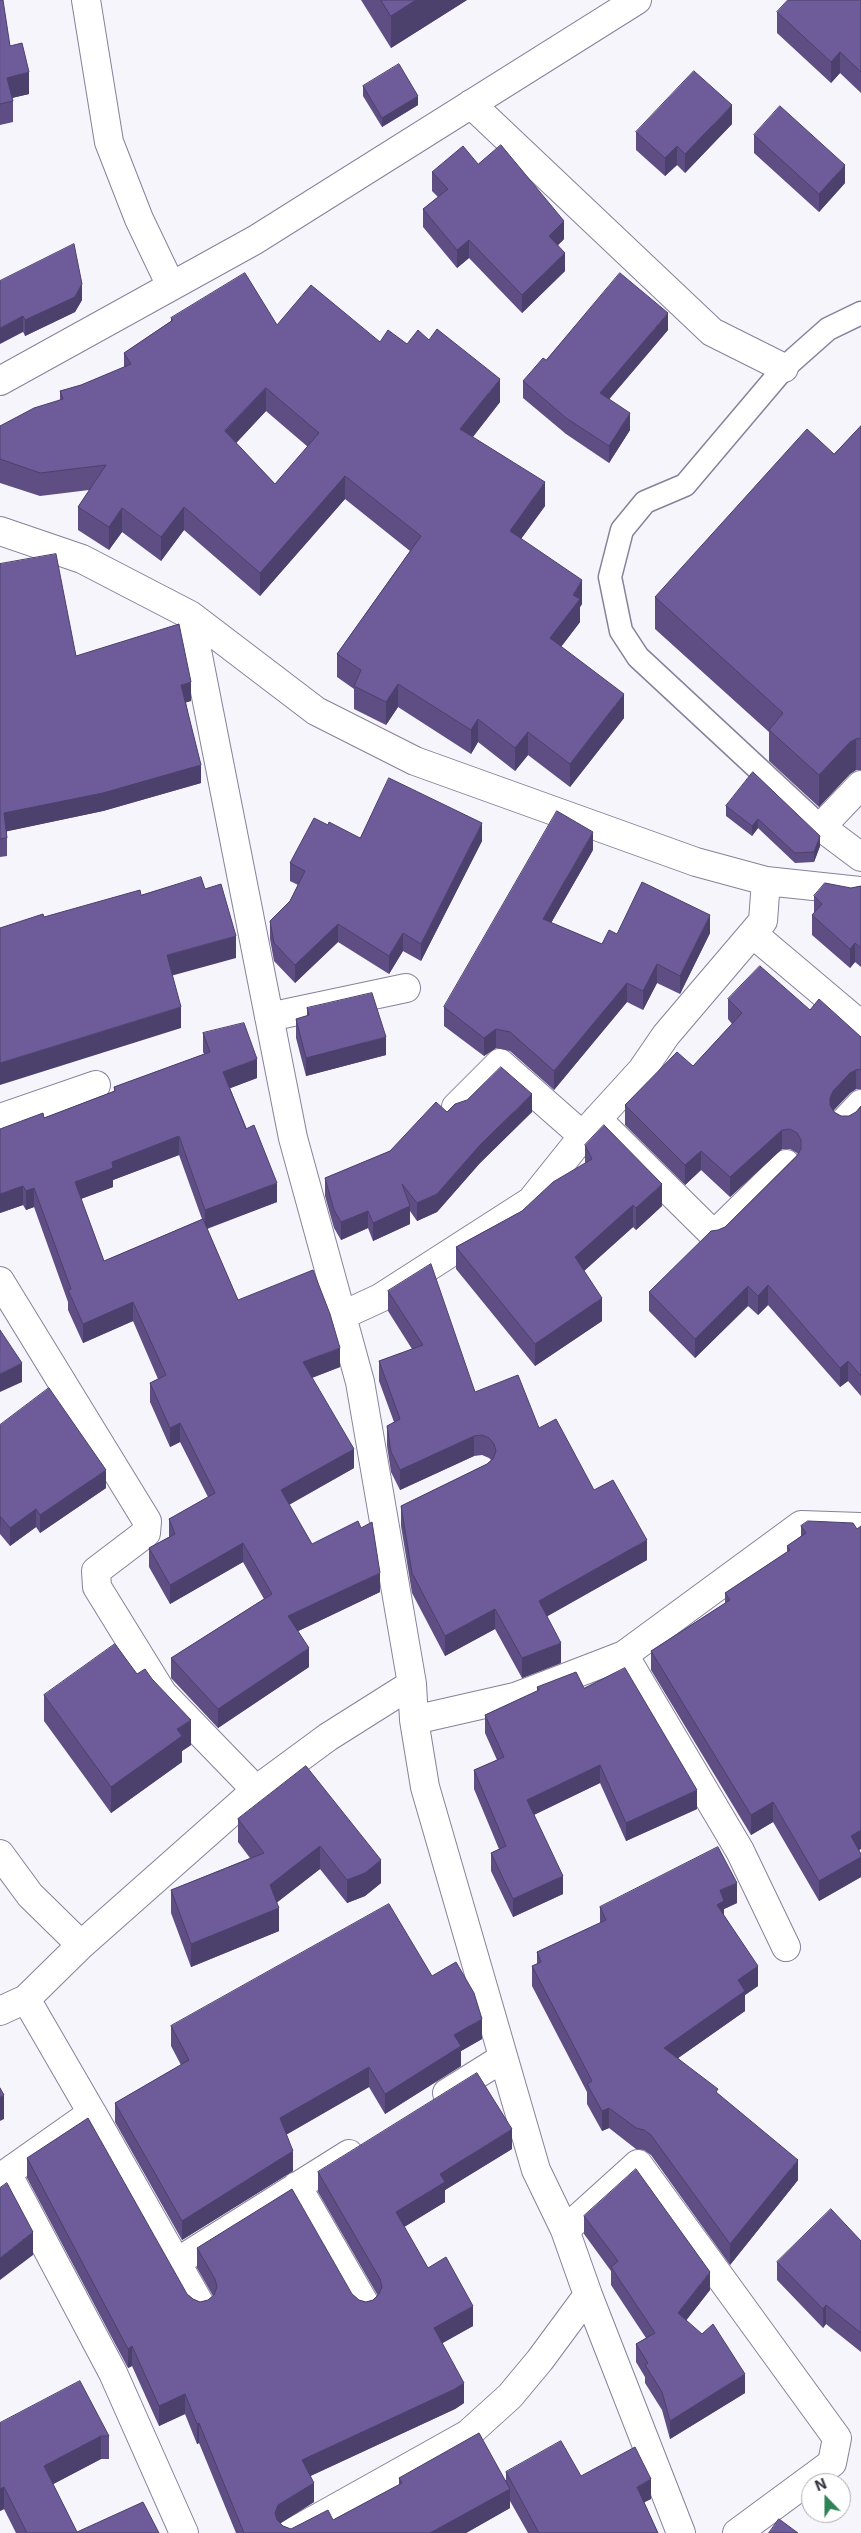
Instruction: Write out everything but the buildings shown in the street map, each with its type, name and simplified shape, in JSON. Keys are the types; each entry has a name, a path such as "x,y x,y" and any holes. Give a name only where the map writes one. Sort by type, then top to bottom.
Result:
{"street":[{"path":"86,0 109,142 140,219 171,286"},
{"path":"0,381 255,240 638,0"},
{"path":"471,104 712,332 784,368"},
{"path":"0,531 82,559 190,615 316,711 415,760 696,862 766,881 861,891"},
{"path":"190,615 293,1138 360,1382 412,1684 414,1720 425,1787 536,2170 565,2230 588,2295 680,2533"},
{"path":"861,784 820,827 861,857"},
{"path":"341,1316 380,1298 531,1201 590,1127 642,1070 666,1035 763,921 766,881"},
{"path":"753,934 861,1025"},
{"path":"269,1017 406,988"},
{"path":"456,1107 500,1063 590,1127 714,1235 786,1164"},
{"path":"0,1118 96,1085"},
{"path":"0,1281 147,1521 146,1533 96,1571 96,1587 163,1694 256,1790"},
{"path":"383,1515 410,1502"},
{"path":"414,1720 515,1697 624,1655 801,1525 861,1527"},
{"path":"624,1655 740,1851 786,1947"},
{"path":"0,2011 26,1999 82,1945 256,1790 328,1737 412,1684"},
{"path":"0,1854 30,1895 82,1945"},
{"path":"26,1999 202,2306"},
{"path":"429,2104 503,2058"},
{"path":"92,2113 7,2173 113,2373 184,2533"},
{"path":"176,2262 372,2140"},
{"path":"565,2230 638,2164 837,2438 832,2463 737,2533"},
{"path":"298,2186 366,2306"},
{"path":"291,2533 468,2434 510,2396 540,2360 588,2295"}],"lane":[{"path":"820,827 638,657 621,630 610,577 622,530 645,502 685,485 784,368 828,329 861,313"}]}
